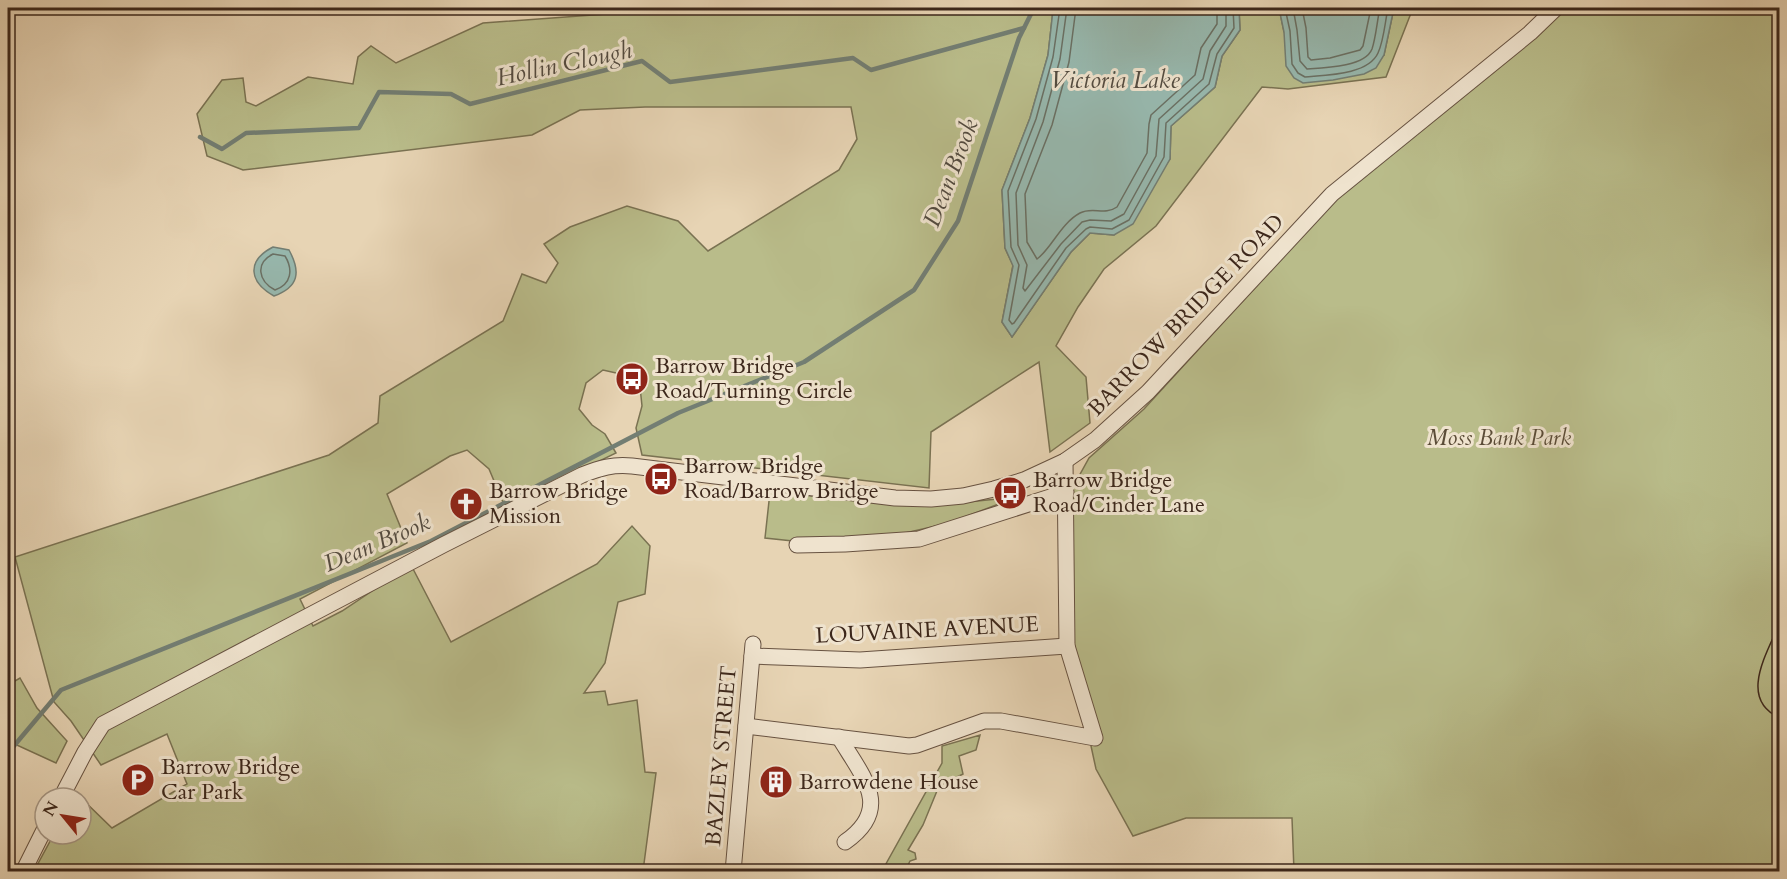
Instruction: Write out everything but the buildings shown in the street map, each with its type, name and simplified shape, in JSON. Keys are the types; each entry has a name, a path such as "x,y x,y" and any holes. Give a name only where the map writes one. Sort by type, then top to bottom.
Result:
{"street":[{"name":"BARROW BRIDGE ROAD","path":"67,786 85,752 104,724 443,545 582,475 605,466 632,466 895,498 931,499 963,496 994,489 1024,480 1065,461 1095,440 1148,392 1332,194 1530,33 1556,8"},
{"path":"746,726 909,746 984,721 1001,721 1095,738 1067,646 1065,461"},
{"path":"798,545 919,539 1066,492"},
{"name":"LOUVAINE AVENUE","path":"753,650 860,660 1067,646"},
{"name":"BAZLEY STREET","path":"733,872 753,650"},
{"path":"839,737 867,783 872,797 867,821 859,832 845,842"},
{"path":"22,872 36,846"}],"green space":[{"path":"688,8 1055,8 1048,55 1030,118 1002,190 1005,248 1013,265 1002,322 1012,337 1071,252 1090,233 1114,235 1170,159 1171,126 1215,87 1222,56 1240,30 1239,8 1279,8 1284,32 1384,55 1394,8 1413,8 1386,77 1288,89 1262,87 1156,226 1104,269 1078,307 1056,346 1086,377 1090,423 1050,452 1039,362 931,432 929,488 642,455 636,428 642,406 640,387 625,375 603,370 586,383 579,409 592,425 605,434 616,453 505,507 489,469 467,450 450,456 387,494 407,543 300,599 313,626 342,611 411,565 451,642 597,564 632,526 650,546 645,594 618,602 605,663 584,693 605,691 608,705 637,700 645,772 656,773 643,871 547,865 550,871 34,871 48,846 93,846 93,810 112,828 187,784 167,734 101,765 71,721 54,702 15,557 329,455 378,423 380,396 503,321 522,274 546,283 558,263 544,244 570,227 627,206 678,221 708,251 839,170 857,139 851,107 645,107 580,110 532,135 243,170 207,156 197,114 222,80 243,78 246,102 256,106 308,77 353,84 358,57 371,46 396,63 483,23"},
{"name":"Moss Bank Park","path":"1556,8 1779,8 1779,871 1294,871 1292,818 1186,818 1133,836 1096,769 1091,746 1102,735 1067,646 1066,477 1079,476 1089,458 1144,409 1334,201"},
{"path":"770,492 928,506 1017,497 949,523 892,536 793,541 765,538"},
{"path":"20,678 37,708 67,741 56,763 8,741 8,685"},
{"path":"980,735 976,750 959,756 963,774 939,786 923,825 908,850 915,853 916,859 910,861 907,867 900,868 899,871 882,871 942,763 942,746"}],"water":[{"name":"Victoria Lake","path":"1055,8 1239,8 1240,30 1222,56 1215,87 1171,126 1170,159 1133,224 1114,235 1090,233 1071,252 1012,337 1002,322 1013,266 1005,248 1002,190 1030,118 1048,55"},
{"path":"1279,8 1394,8 1384,55 1376,68 1364,74 1303,83 1294,78 1286,66 1284,32"},
{"path":"273,247 289,250 296,272 289,288 274,296 260,284 254,272 258,259"}],"waterway":[{"name":"Dean Brook","path":"8,760 13,747 61,690 431,541 678,413 804,362 914,290 958,221 1019,38 1034,8"},
{"name":"Hollin Clough","path":"200,137 222,149 246,133 359,128 379,92 451,94 470,104 642,61 670,82 853,58 871,70 1024,28"}],"tram line":[{"path":"1780,622 1763,661 1758,687 1760,699 1767,710 1780,718"}],"place":[{"name":"Barrow Bridge Road/Turning Circle","path":"632,379"},
{"name":"Barrow Bridge Road/Barrow Bridge","path":"661,479"},
{"name":"Barrow Bridge Road/Cinder Lane","path":"1010,493"},
{"name":"Barrow Bridge Mission","path":"466,504"},
{"name":"Barrow Bridge Car Park","path":"138,780"},
{"name":"Barrowdene House","path":"776,782"}]}
